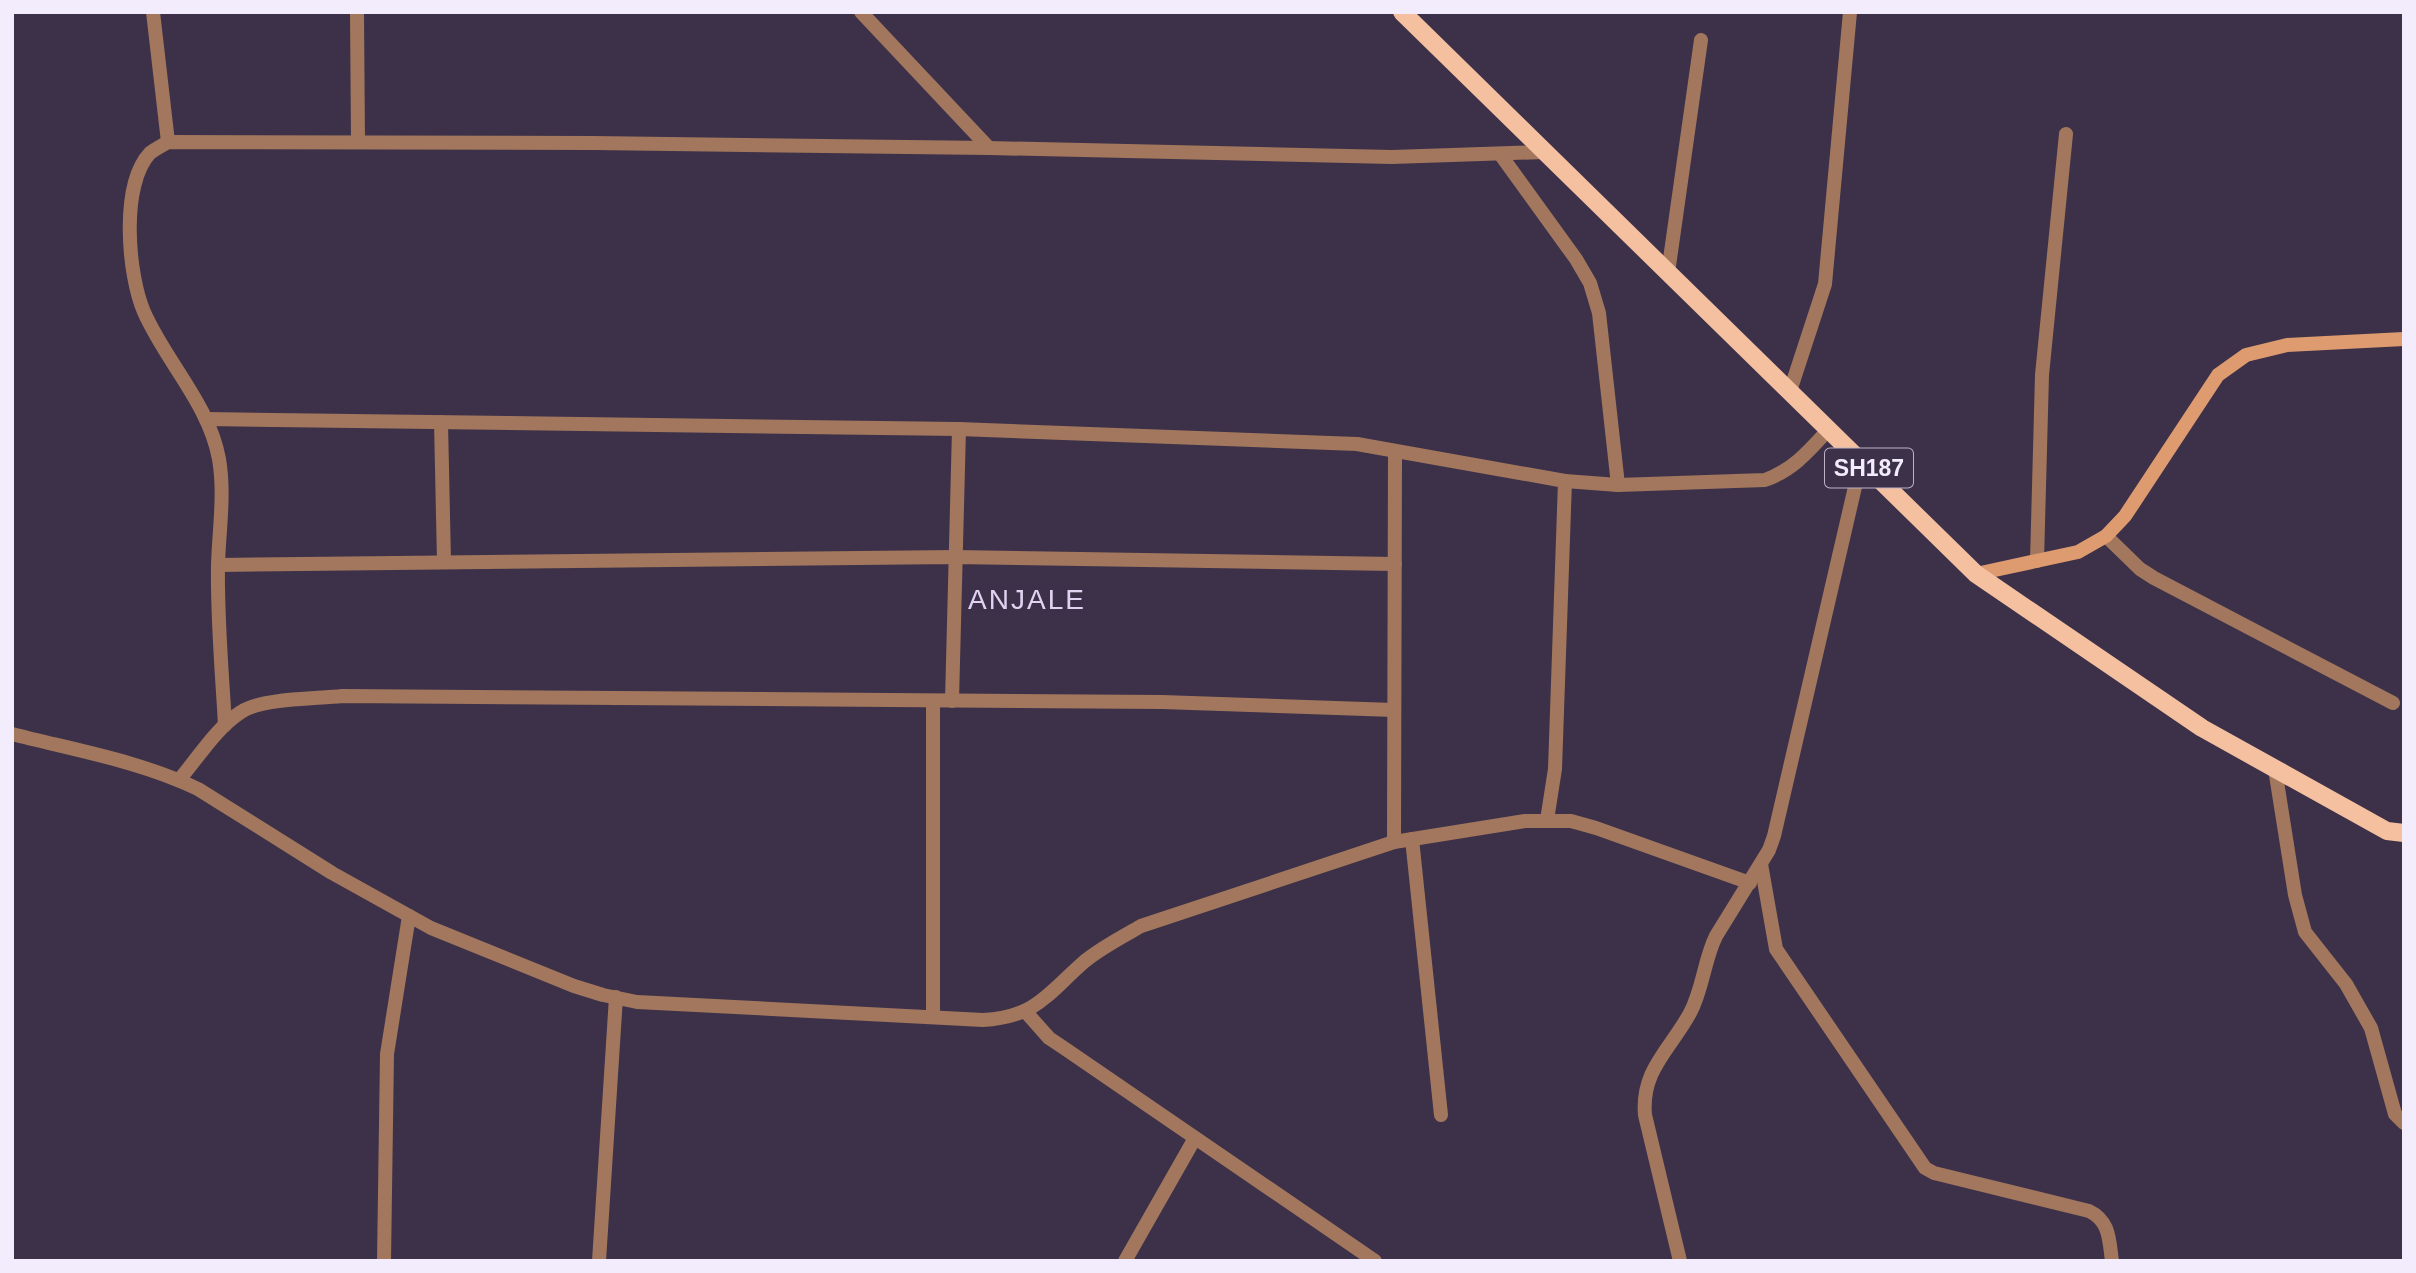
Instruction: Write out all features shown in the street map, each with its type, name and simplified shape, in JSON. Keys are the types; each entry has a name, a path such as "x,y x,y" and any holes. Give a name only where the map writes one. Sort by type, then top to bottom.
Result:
{"main road":[{"name":"SH187","path":"1402,12 1976,574 2202,728 2387,831 2404,833"},
{"path":"1976,574 2078,552 2106,536 2125,516 2218,375 2246,355 2287,345 2404,339"}],"street":[{"path":"153,12 168,142"},
{"path":"357,12 358,142"},
{"path":"861,12 989,148"},
{"path":"1790,391 1825,284 1850,12"},
{"path":"1668,273 1701,40"},
{"path":"2037,561 2042,375 2066,134"},
{"path":"225,725 218,565 222,479 214,440 206,419 145,313 138,293 129,226 130,197 138,174 150,153 168,142 593,142 1392,158 1545,152"},
{"path":"1500,154 1576,258 1590,283 1599,313 1618,485"},
{"path":"206,419 959,429 1357,444 1565,481 1618,485 1766,480 1797,464 1829,429"},
{"path":"441,422 444,562"},
{"path":"952,701 959,429"},
{"path":"1394,842 1395,452"},
{"path":"1681,1261 1646,1115 1645,1091 1653,1068 1690,1012 1709,951 1761,864 1774,836 1861,461"},
{"path":"1547,820 1555,769 1565,481"},
{"path":"2106,536 2140,569 2154,578 2393,703"},
{"path":"218,565 954,557 1395,564"},
{"path":"179,780 225,725 241,712 262,704 342,696 1163,702 1394,710"},
{"path":"933,701 933,1017"},
{"path":"12,734 179,780 198,789 332,873 431,928 574,986 637,1002 983,1020 1007,1018 1044,1000 1087,960 1111,942 1141,926 1394,842 1525,821 1571,821 1750,883"},
{"path":"2275,769 2295,895 2305,932 2346,984 2371,1028 2395,1114 2404,1123"},
{"path":"1412,839 1441,1115"},
{"path":"1761,864 1773,938 1782,959 1925,1167 1934,1172 2089,1210 2105,1222 2112,1261"},
{"path":"384,1261 387,1054 409,916"},
{"path":"599,1261 616,997"},
{"path":"1026,1011 1049,1038 1375,1261"},
{"path":"1125,1261 1195,1138"}],"district":[{"name":"ANJALE","path":"1027,599"}]}
